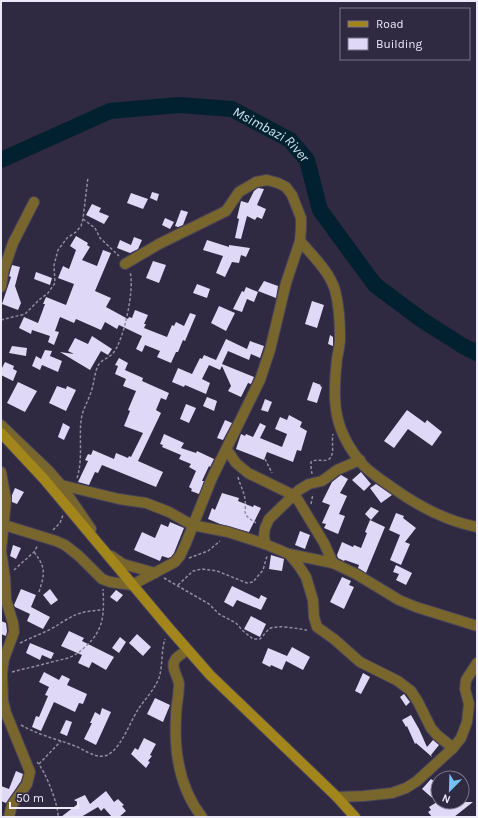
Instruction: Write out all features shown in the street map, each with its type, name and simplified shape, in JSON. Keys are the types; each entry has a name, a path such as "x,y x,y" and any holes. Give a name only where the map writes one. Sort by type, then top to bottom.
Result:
{"street":[{"path":"2,524 61,543 73,550 102,579 110,582 132,585 175,562 183,550 212,478 260,380 270,350 286,282 300,241 301,218 292,195 286,187 267,180 256,182 239,192 226,211 158,244 126,264"},
{"path":"1,287 4,269 13,243 34,202"},
{"path":"300,241 331,280 337,300 340,337 334,403 338,425 353,451 365,466 419,504 444,518 463,525 477,527"},
{"path":"1,425 48,470 61,485 94,534 114,559 123,564 155,573"},
{"path":"1,433 44,479 187,650 220,685 337,797 355,817"},
{"path":"227,450 236,463 248,473 293,495 301,504 324,542 333,563"},
{"path":"266,544 264,535 269,519 293,495 304,486 322,481 337,470 360,460"},
{"path":"1,472 6,500 2,524 1,551 5,578 6,600 13,623 14,632 4,660 2,673 3,702 30,772 27,784 12,805 9,817"},
{"path":"61,485 119,499 146,503 158,507 192,525 228,532 266,544 290,554 333,563 356,574 399,600 416,607 477,626"},
{"path":"290,554 306,577 313,600 315,623 317,627 360,662 398,681 411,691 431,728 453,748"},
{"path":"187,650 175,660 174,664 174,669 179,682 176,718 178,757 181,777 187,795 202,817"},
{"path":"337,797 392,793 406,788 453,748 461,738 467,722 469,704 465,689 466,680 477,663"}],"path":[{"path":"1,320 25,314 48,293 55,283 54,265 58,250 67,238 76,232 81,226 88,177"},
{"path":"74,488 80,461 82,416 91,393 97,367 114,352 121,335 128,312 131,276 126,264 100,238 95,228 83,219"},
{"path":"308,515 313,483 310,467 311,462 316,460 326,461 331,458 333,433 338,425"},
{"path":"265,459 272,475 271,485"},
{"path":"236,463 238,478 245,501 244,513 250,519 265,528"},
{"path":"5,578 34,552 44,537 60,523 68,508"},
{"path":"175,562 208,552 228,532"},
{"path":"178,585 193,571 202,569 217,571 247,583 253,582 263,570 267,560 266,544"},
{"path":"34,552 40,559 44,571 39,592"},
{"path":"155,573 209,604 219,614 236,623 253,639 260,639 268,630 273,628 291,628 325,633"},
{"path":"2,673 33,667 75,655 96,635 102,621 102,579"},
{"path":"9,648 44,633 81,612 103,610"},
{"path":"20,724 33,732 61,741 101,757 107,756 112,752 139,708 155,687 161,666 162,646 168,627"},
{"path":"39,764 61,741"},
{"path":"35,760 39,764 57,804 58,817"}],"building":[{"path":"258,188 264,189 257,205 266,209 262,219 257,217 255,220 247,216 241,239 235,238 239,219 237,218 241,201 248,203 254,191"},
{"path":"152,192 159,194 157,201 150,198"},
{"path":"131,193 148,199 143,209 127,203"},
{"path":"92,204 101,208 99,212 109,216 104,224 86,215"},
{"path":"181,210 188,212 183,225 178,227 175,226"},
{"path":"165,218 174,222 170,229 162,225"},
{"path":"76,236 88,243 87,245 90,247 82,260 97,266 103,250 111,253 95,291 111,298 106,307 128,319 129,317 132,318 135,310 148,315 144,328 167,337 172,325 174,326 176,322 184,326 190,313 196,315 185,341 183,340 171,363 157,357 160,351 145,345 142,352 136,349 142,336 119,325 117,329 105,322 101,330 76,319 74,323 60,317 55,331 59,332 54,345 48,342 50,336 32,330 31,334 19,328 24,317 38,323 46,297 66,305 74,284 58,278 63,266 69,269 76,250 70,246"},
{"path":"134,237 142,240 138,249 130,253 117,248 120,240 131,245"},
{"path":"207,240 229,247 229,245 250,248 246,257 241,255 239,263 232,262 225,277 216,273 223,256 203,250"},
{"path":"153,261 166,265 159,283 146,278"},
{"path":"12,265 20,267 15,286 21,303 18,310 2,304 11,277 9,276"},
{"path":"36,272 52,278 50,285 34,279"},
{"path":"264,281 278,286 276,298 258,291"},
{"path":"197,284 210,289 207,298 193,293"},
{"path":"246,287 258,292 254,302 247,299 242,312 233,309 242,291 244,292"},
{"path":"312,301 324,305 317,328 305,324"},
{"path":"219,306 235,313 226,331 211,323"},
{"path":"330,335 333,337 333,346 328,344"},
{"path":"92,336 112,349 108,355 101,351 90,370 60,352 74,354 68,351 75,338 88,344"},
{"path":"226,339 247,349 250,341 264,346 260,358 251,354 249,360 228,351 222,364 254,377 251,384 248,383 241,397 228,391 231,386 222,366 220,370 209,365 202,379 210,383 206,394 185,385 184,387 172,382 178,368 192,374 200,358 202,359 204,355 216,360"},
{"path":"12,346 27,348 26,356 9,353"},
{"path":"45,350 52,351 50,356 62,361 58,372 42,365 40,370 32,366 36,356 41,359"},
{"path":"119,358 128,363 125,370 143,378 142,381 169,393 166,400 161,398 156,410 161,413 138,461 163,472 156,487 102,465 98,473 95,472 89,485 78,482 88,461 85,460 88,454 91,455 93,450 114,459 116,453 128,458 129,456 131,457 143,433 124,426 130,411 128,410 136,391 123,386 126,379 115,374 118,366 115,365"},
{"path":"5,362 14,366 13,369 17,371 13,381 1,375 1,370"},
{"path":"18,382 37,391 25,412 7,403"},
{"path":"313,382 321,385 320,386 322,387 317,403 307,400"},
{"path":"57,386 66,389 67,386 76,390 66,411 49,403"},
{"path":"207,397 217,401 214,411 203,406"},
{"path":"265,399 272,402 268,412 261,410"},
{"path":"186,404 196,408 189,423 180,419"},
{"path":"407,410 425,423 427,420 442,432 432,446 408,429 394,448 384,441"},
{"path":"289,415 302,422 300,427 307,431 301,451 297,450 293,462 267,452 264,460 236,449 241,434 245,436 246,434 253,437 260,423 266,426 260,438 282,447 287,434 275,429 280,417 287,420"},
{"path":"225,420 232,423 223,440 217,438"},
{"path":"63,423 70,427 64,440 58,437"},
{"path":"164,434 184,443 181,448 196,453 197,451 214,459 202,481 204,481 199,494 191,491 192,489 189,487 196,471 189,467 191,464 179,459 181,455 162,447 163,445 160,444"},
{"path":"361,472 371,484 364,491 352,480"},
{"path":"341,475 348,479 340,493 347,496 339,514 345,516 338,534 324,528 326,524 322,523 330,505 322,502 332,482"},
{"path":"376,484 392,495 381,503 370,488"},
{"path":"15,488 24,492 17,504 12,502 12,495"},
{"path":"222,493 239,498 238,501 253,507 254,505 261,508 249,532 208,519 212,508 215,510"},
{"path":"371,507 379,511 371,520 365,514"},
{"path":"396,513 404,516 403,518 416,528 405,542 410,544 401,565 390,560 400,535 389,530"},
{"path":"370,520 385,527 366,573 358,568 359,565 345,560 344,561 338,558 337,555 342,542 353,547 354,545 361,548"},
{"path":"170,522 184,528 171,557 168,558 162,556 160,561 134,550 142,532 155,538 161,524 168,527"},
{"path":"300,531 310,535 305,549 295,545"},
{"path":"13,545 21,548 16,559 10,556"},
{"path":"271,555 284,559 282,571 269,569"},
{"path":"396,565 412,573 406,585 396,580 399,574 393,572"},
{"path":"342,577 351,581 349,585 354,587 344,609 330,602"},
{"path":"232,586 259,599 261,595 267,598 261,610 237,600 233,607 224,602"},
{"path":"21,589 36,595 31,607 50,617 43,629 27,621 30,614 15,607 14,605"},
{"path":"50,589 58,600 51,605 43,595"},
{"path":"116,590 123,595 117,602 110,597"},
{"path":"251,616 266,624 260,637 244,629"},
{"path":"1,621 6,623 6,636 1,634"},
{"path":"69,631 84,638 82,641 114,657 106,670 92,662 89,668 78,663 82,655 61,646"},
{"path":"137,634 151,647 143,656 129,643"},
{"path":"120,637 126,642 119,653 112,648"},
{"path":"30,643 54,653 51,659 42,655 40,660 26,653"},
{"path":"292,647 310,657 303,670 286,661 282,670 262,663 268,648 287,656"},
{"path":"44,672 59,680 62,675 70,679 67,685 87,694 83,704 79,703 75,712 54,702 41,731 32,727 36,716 39,717 48,696 45,695 49,687 39,682"},
{"path":"363,673 370,677 361,694 355,691"},
{"path":"404,694 410,702 406,706 400,697"},
{"path":"155,698 170,705 163,722 147,714"},
{"path":"102,708 111,712 96,745 84,739 92,723 90,723 95,712 100,715"},
{"path":"411,715 427,747 433,740 439,745 431,755 432,757 416,743 415,744 407,726 406,727 402,720"},
{"path":"66,720 72,722 67,736 60,733"},
{"path":"144,738 156,744 150,755 152,756 148,761 150,762 146,768 131,754 135,748 138,750"},
{"path":"16,771 23,774 21,781 6,803 1,801 1,786 9,789"},
{"path":"430,780 430,796 422,789"},
{"path":"106,791 114,802 118,799 124,805 122,806 126,811 119,817 112,817 104,808 101,811 98,807 81,817 61,817 79,803 74,800 85,795 90,804"},
{"path":"431,810 463,810 454,817 432,817 428,812"}],"waterway":[{"name":"Msimbazi River","path":"1,160 110,111 179,105 232,109 290,140 307,160 320,210 375,285 422,320 463,346 477,353"}]}
